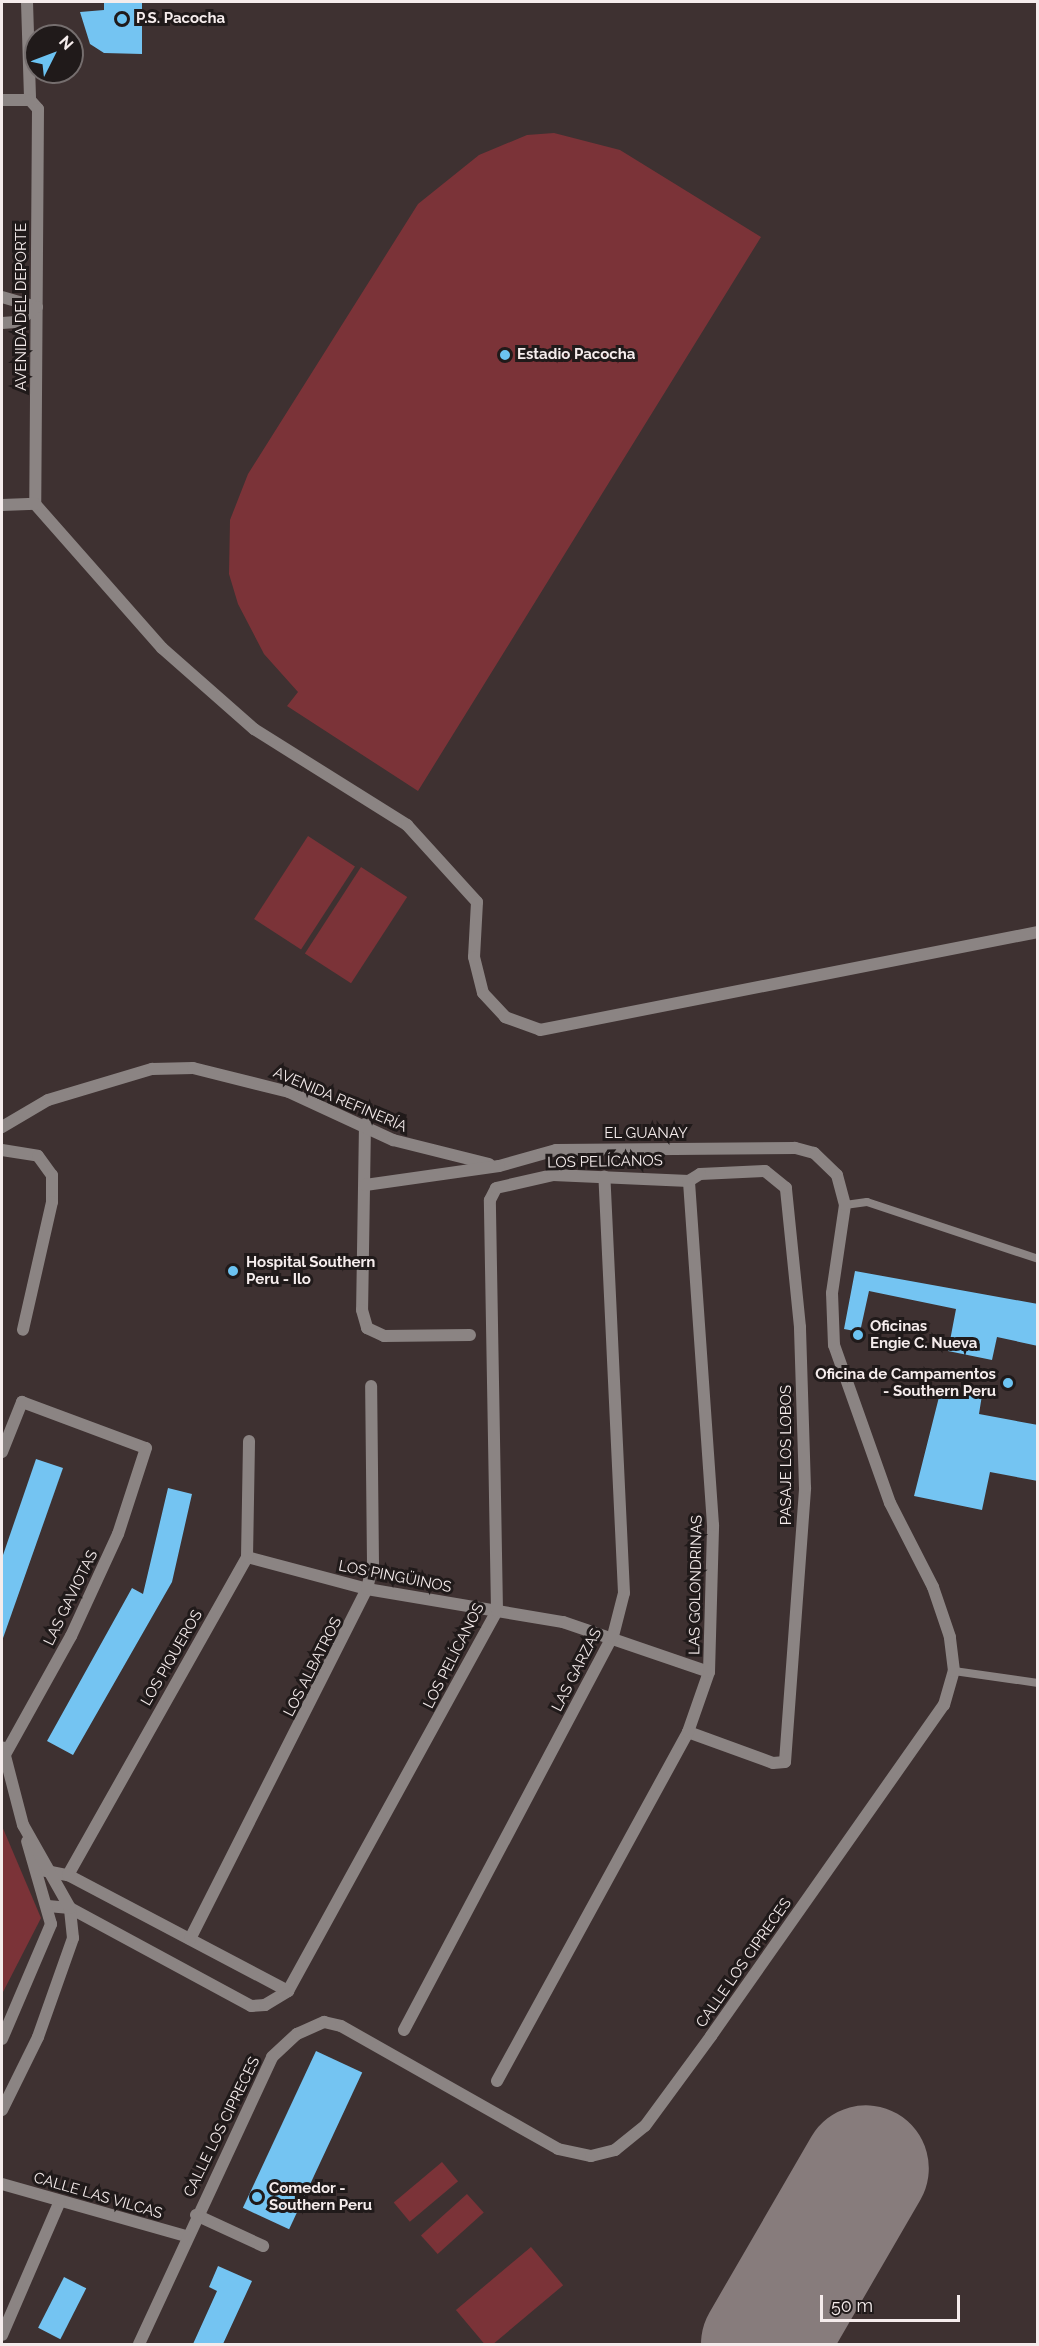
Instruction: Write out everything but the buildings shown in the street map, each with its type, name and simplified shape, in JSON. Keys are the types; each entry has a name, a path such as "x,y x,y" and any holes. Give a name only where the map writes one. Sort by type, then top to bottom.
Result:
{"street":[{"name":"AVENIDA DEL DEPORTE","path":"27,2 34,104 37,307 35,504"},
{"path":"2,100 34,104"},
{"path":"2,297 37,307"},
{"path":"2,323 16,322 37,307"},
{"path":"2,505 35,504 162,648 254,729 407,825 477,902 474,957 483,993 505,1017 540,1030 1038,932"},
{"name":"AVENIDA REFINERÍA","path":"2,1127 48,1100 152,1069 193,1068 278,1088 365,1124 393,1140 499,1166"},
{"path":"365,1124 362,1310 367,1328 384,1336 470,1335"},
{"name":"EL GUANAY","path":"365,1185 499,1166 556,1150 795,1148"},
{"name":"CALLE LOS CIPRECES","path":"139,2344 186,2236 272,2057 297,2034 324,2022 341,2026 558,2149 591,2156 615,2150 645,2126 944,1705 954,1671 950,1637 936,1597 890,1503 834,1345 832,1293 845,1205 837,1175 814,1153 795,1148"},
{"path":"2,1150 38,1156 52,1175 52,1202 23,1330"},
{"name":"PASAJE LOS LOBOS","path":"688,1732 773,1763 785,1762 805,1488 800,1327 786,1188 765,1171 700,1174 689,1181"},
{"name":"LOS PELÍCANOS","path":"288,1991 497,1611 490,1200 496,1188 553,1175 689,1181"},
{"name":"LAS GARZAS","path":"404,2030 613,1636 624,1566 604,1176"},
{"name":"LAS GOLONDRINAS","path":"497,2081 688,1732 709,1672 713,1525 689,1181"},
{"name":"LOS ALBATROS","path":"190,1939 367,1589 373,1564 371,1386"},
{"name":"LAS GAVIOTAS","path":"2,1452 22,1402 146,1448 118,1534 71,1636 4,1748"},
{"name":"LOS PIQUEROS","path":"68,1875 247,1557 249,1441"},
{"name":"LOS PINGÜINOS","path":"247,1557 367,1589 497,1611 613,1636 709,1672"},
{"path":"2,2039 51,1924 4,1748"},
{"path":"2,2110 38,2037 73,1938 70,1908 53,1871 23,1825"},
{"path":"36,1869 68,1875 288,1991"},
{"path":"48,1906 70,1908 251,2006 264,2006 288,1991"},
{"name":"CALLE LAS VILCAS","path":"2,2184 186,2236"},
{"path":"2,2335 60,2201"},
{"path":"196,2215 263,2246"}],"lane":[{"path":"845,1205 867,1202 1038,1259"},
{"path":"954,1671 1038,1683"}],"shaded area":[{"name":"Estadio Pacocha","path":"554,133 620,150 761,237 418,791 287,706 298,692 264,654 238,604 229,574 230,520 248,474 418,204 479,155 527,135"},
{"path":"308,836 355,866 301,950 254,919"},
{"path":"361,867 407,897 351,983 305,953"},
{"path":"2,1826 41,1918 2,1994"},
{"path":"442,2162 458,2181 410,2222 394,2202"},
{"path":"467,2194 484,2213 438,2254 421,2235"},
{"path":"531,2247 563,2285 493,2344 484,2344 456,2310"}],"runway":[{"path":"764,2344 866,2168"}],"place":[{"name":"P.S. Pacocha","path":"122,19"},
{"name":"Estadio Pacocha","path":"505,355"},
{"name":"Hospital Southern Peru - Ilo","path":"233,1271"},
{"name":"Oficinas Engie C. Nueva","path":"858,1335"},
{"name":"Oficina de Campamentos - Southern Peru","path":"1008,1383"},
{"name":"Comedor - Southern Peru","path":"257,2197"}]}
